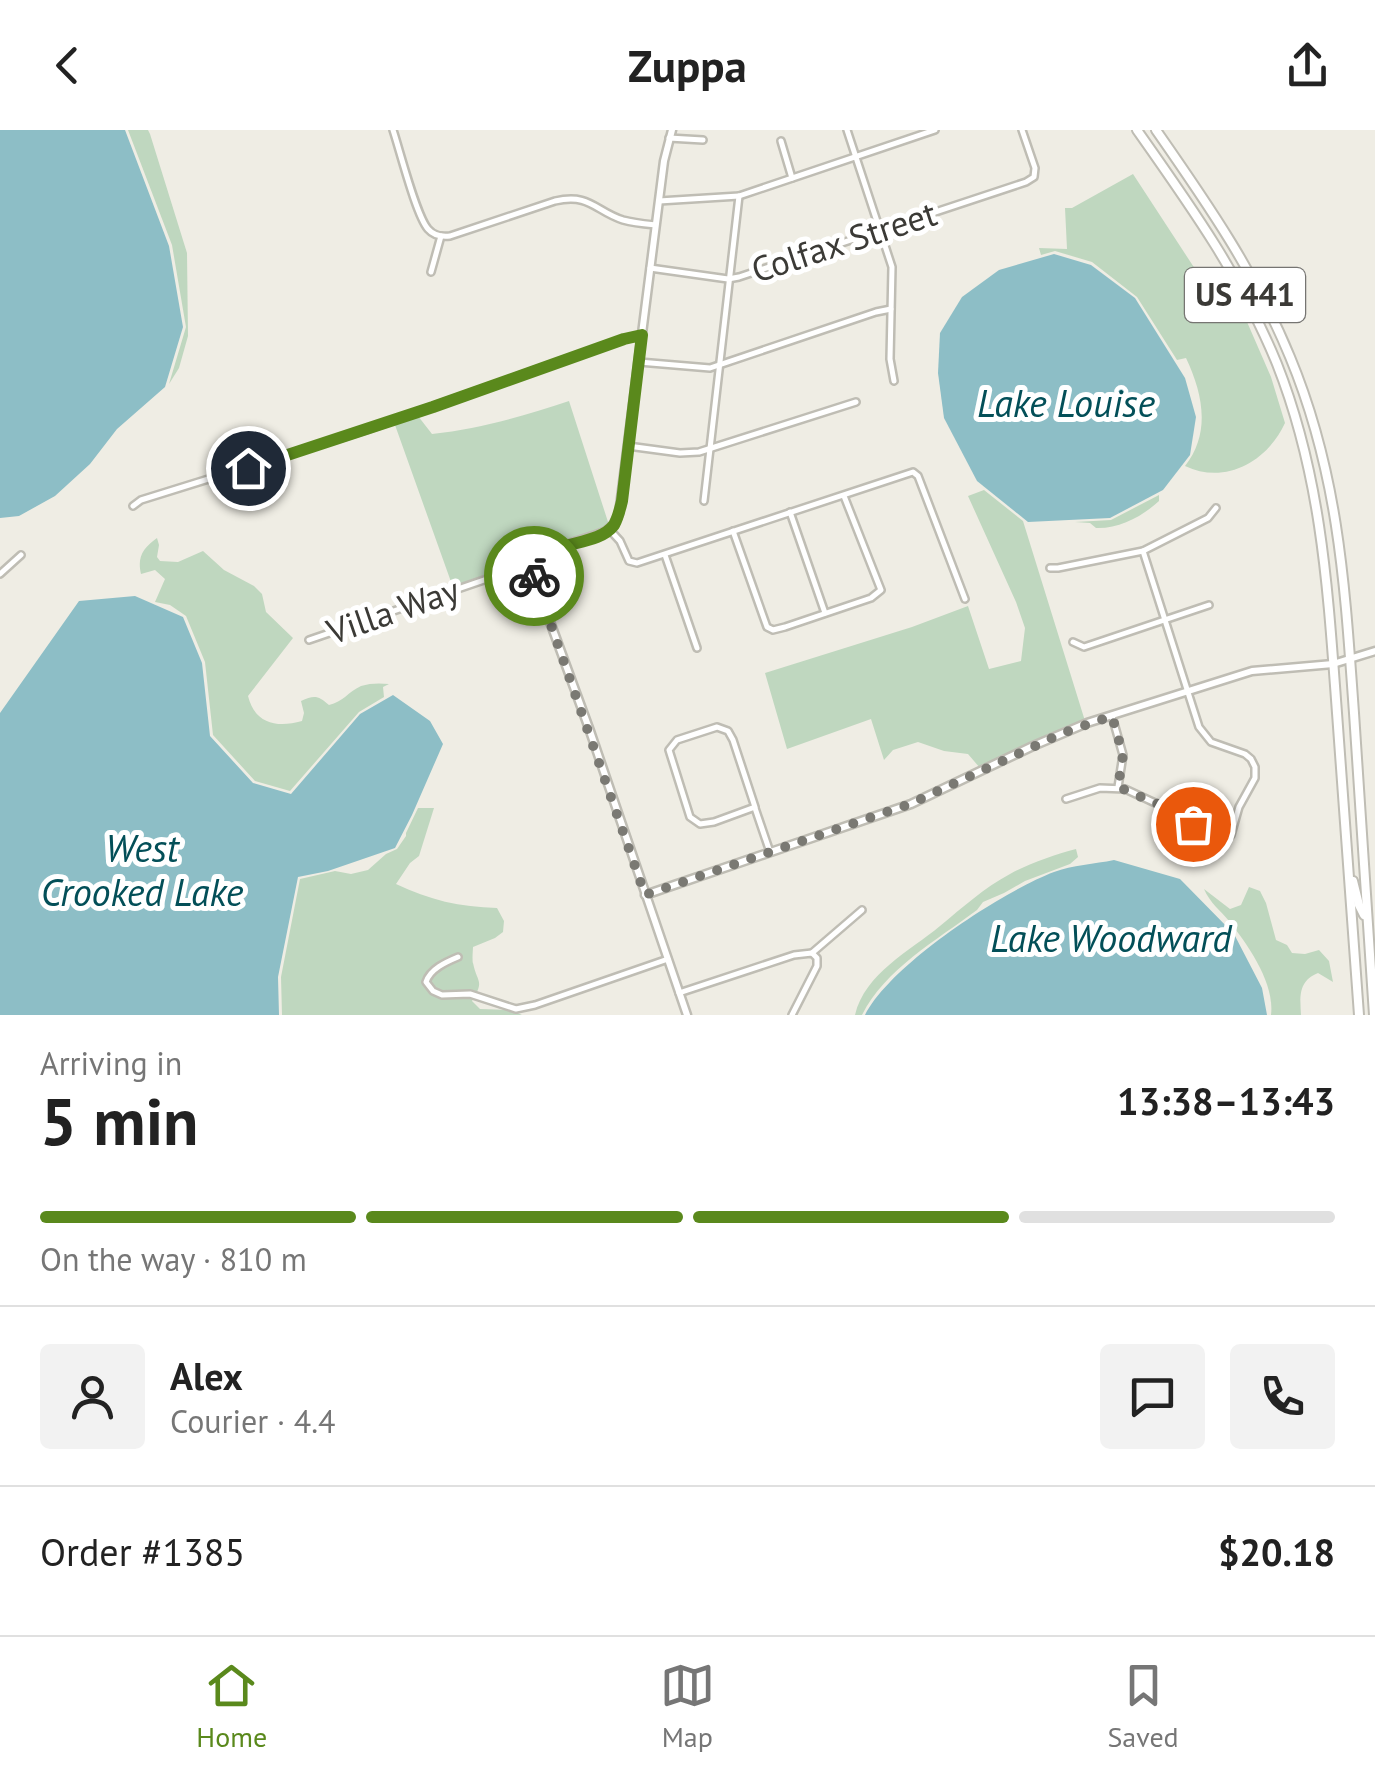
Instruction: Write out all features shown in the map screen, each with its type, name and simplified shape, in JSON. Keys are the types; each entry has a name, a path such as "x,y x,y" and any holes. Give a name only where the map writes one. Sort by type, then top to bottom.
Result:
{"main road":[{"name":"US 441","path":"1137,130 1212,237 1254,314 1288,394 1312,480 1326,570 1359,1015"},
{"name":"US 441","path":"1156,130 1225,230 1269,308 1302,389 1329,480 1343,569 1374,1015"},
{"path":"1254,314 1269,308"},
{"path":"1347,858 1359,906 1367,920"}],"street":[{"path":"393,130 424,224 432,233 441,236 466,232 572,198 588,201 626,221 655,226"},
{"path":"847,130 892,267 890,359 894,382"},
{"path":"659,200 739,196 935,130"},
{"name":"Colfax Street","path":"650,268 728,279 748,275 1026,182 1034,177 1035,168 1022,130"},
{"path":"687,1015 534,578 536,566 548,553 610,529 616,520 622,501 670,134 703,140"},
{"path":"780,141 792,178"},
{"path":"704,502 739,196"},
{"path":"432,272 441,236"},
{"path":"638,362 710,368 892,309"},
{"path":"133,506 140,500 366,430 642,335"},
{"path":"628,446 680,453 708,450 856,402"},
{"path":"610,529 630,562 637,564 913,472 918,476 965,599"},
{"path":"733,531 767,627 772,630 871,598 881,590 844,496"},
{"path":"1050,568 1143,551 1208,518 1216,508"},
{"path":"790,512 825,613"},
{"path":"1066,798 1118,787 1179,814 1213,841 1222,843 1229,839 1255,778 1251,758 1215,745 1199,727 1143,551"},
{"path":"0,574 21,555"},
{"path":"664,555 696,648"},
{"name":"Villa Way","path":"309,640 519,568 536,566"},
{"path":"1073,642 1084,646 1209,605"},
{"path":"645,895 910,804 1063,733 1112,716 1252,671 1333,664 1375,651"},
{"path":"1112,716 1123,755 1118,787"},
{"path":"755,808 704,824 693,821 669,755 670,747 677,740 717,727 728,730 734,740 770,852"},
{"path":"812,953 862,910"},
{"path":"680,993 804,952 812,953 817,966 792,1015"},
{"path":"458,956 428,977 426,982 433,991 470,994 516,1009 668,959"}],"green space":[{"path":"128,130 148,130 150,134 187,253 188,336 179,368 169,384 186,327 172,245"},
{"path":"1133,174 1229,321 1244,315 1271,377 1285,423 1256,459 1229,471 1215,473 1185,466 1199,440 1201,427 1197,385 1186,358 1177,360 1137,297 1092,262 1055,251 1041,255 1039,248 1067,249 1065,208 1072,208"},
{"path":"569,401 609,525 547,550 533,564 455,593 395,425 418,416 432,434 450,432"},
{"path":"984,490 1023,521 1085,721 980,768 968,754 918,742 893,750 884,760 871,719 787,749 765,673 968,606 989,669 1021,661 1025,628 968,496"},
{"path":"1159,495 1153,507 1122,524 1096,528 1090,523 1075,522 1111,520"},
{"path":"157,538 160,561 178,562 203,551 224,570 254,586 262,594 266,612 293,638 248,696 256,713 268,722 302,721 301,701 305,699 316,697 329,705 361,686 389,684 383,687 384,697 359,712 290,791 255,781 213,735 205,662 186,616 170,605 155,602 165,579 155,570 141,574 142,553"},
{"path":"418,808 434,808 419,856 396,884 445,902 497,908 504,921 503,932 473,947 479,985 472,1001 480,1009 511,1010 522,1015 282,1015 281,977 300,879 335,871 351,874 368,870 397,849"},
{"path":"1076,849 1078,857 1070,864 983,902 898,969 862,1015 855,1015 860,1000 878,975 982,892 1026,866"},
{"path":"1249,887 1260,891 1276,940 1287,945 1292,953 1319,950 1329,961 1333,982 1318,973 1307,980 1301,996 1301,1015 1271,1015 1269,990 1259,965 1204,889 1230,909 1241,905"}],"water":[{"path":"0,130 125,130 169,246 183,327 165,387 117,429 90,464 55,496 19,516 0,518"},
{"name":"Lake Louise","path":"1054,254 1091,265 1135,298 1185,378 1196,417 1190,455 1163,490 1110,518 1028,522 977,481 944,418 938,373 940,333 962,297 999,270"},
{"name":"West Crooked Lake","path":"135,596 183,617 202,663 210,736 253,783 291,794 360,714 393,695 430,721 443,744 395,848 298,877 278,977 279,1015 0,1015 0,713 79,601"},
{"name":"Lake Woodward","path":"1114,860 1180,879 1234,934 1262,988 1267,1015 865,1015 898,974 978,913 1054,872"}],"way so far":[{"path":"534,576 645,895 910,804 1063,733 1112,716 1123,755 1118,787 1172,810 1193,824"}],"route":[{"path":"248,468 642,335 622,501 616,520 600,534 548,553 538,561 534,576"}]}
